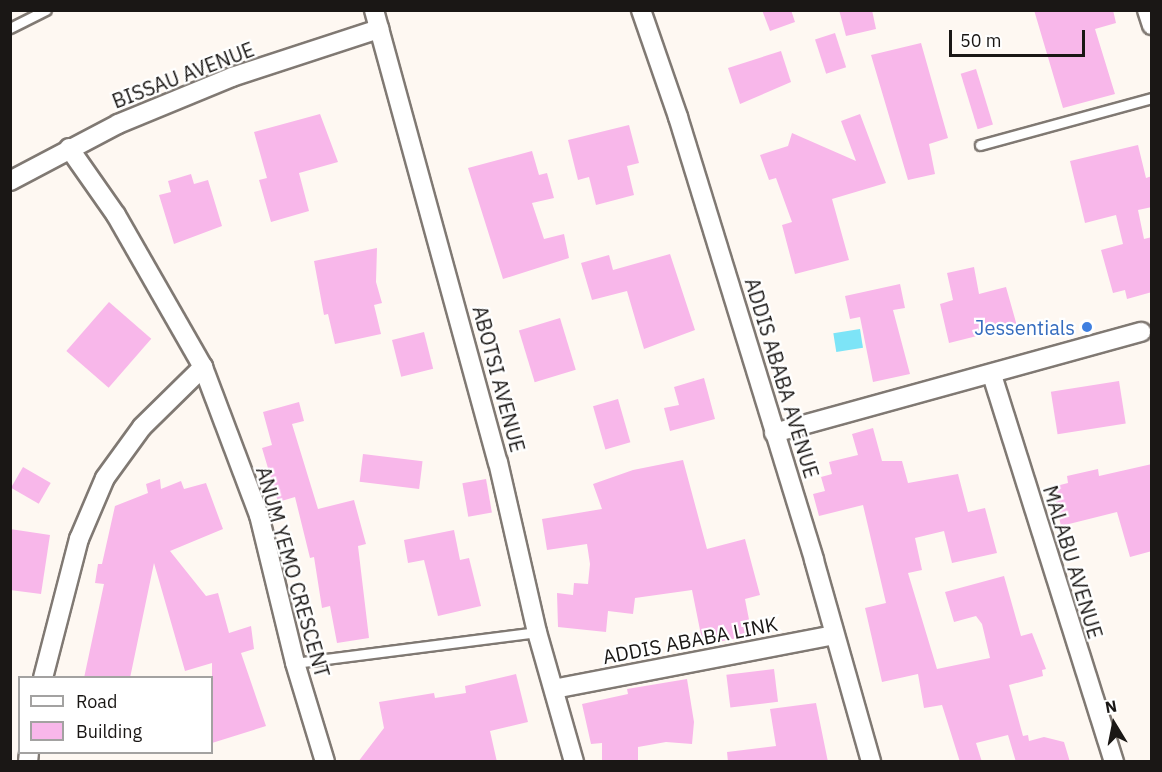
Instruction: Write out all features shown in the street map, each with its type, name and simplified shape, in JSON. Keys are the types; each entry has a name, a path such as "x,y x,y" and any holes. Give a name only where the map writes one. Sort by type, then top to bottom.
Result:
{"street":[{"name":"ABOTSI AVENUE","path":"374,10 498,462 537,632 574,762"},
{"name":"ADDIS ABABA AVENUE","path":"641,10 678,117 871,762"},
{"path":"1148,10 1152,25"},
{"name":"BISSAU AVENUE","path":"10,181 69,148 232,77 380,29"},
{"name":"ANUM YEMO CRESCENT","path":"69,148 116,215 203,367 259,516 295,663 325,762"},
{"path":"774,433 992,375 1141,332"},
{"path":"44,676 79,539 105,478 142,427 203,367"},
{"name":"MALABU AVENUE","path":"992,375 1114,762"},
{"name":"ADDIS ABABA LINK","path":"554,689 834,635"}],"lane":[{"path":"10,28 46,10"},
{"path":"980,145 1152,98"},
{"path":"295,663 537,632"}],"water":[{"path":"860,329 863,348 836,352 833,333"}],"building":[{"path":"762,10 791,10 795,22 770,31"},
{"path":"839,10 872,10 876,29 846,36"},
{"path":"1034,10 1113,10 1116,23 1095,29 1115,94 1063,108"},
{"path":"835,33 846,67 826,74 815,39"},
{"path":"921,43 948,138 929,144 935,174 908,180 871,55"},
{"path":"781,51 791,82 740,104 728,68"},
{"path":"976,69 993,124 978,129 961,74"},
{"path":"320,114 338,162 299,173 309,211 271,222 259,180 267,178 254,132"},
{"path":"860,114 886,183 832,199 849,260 795,274 782,225 792,222 776,178 769,180 760,155 788,146 792,133 856,161 841,121"},
{"path":"629,125 639,163 627,166 634,195 596,205 589,177 578,180 568,140"},
{"path":"1138,145 1146,178 1152,176 1152,207 1138,210 1144,239 1152,237 1152,292 1127,299 1125,290 1113,293 1101,250 1123,244 1116,215 1085,223 1070,161"},
{"path":"532,151 539,175 547,173 554,198 532,203 544,239 564,234 569,258 503,279 468,168"},
{"path":"191,174 194,184 208,180 222,226 174,244 159,195 171,192 168,181"},
{"path":"377,248 376,282 382,303 374,305 381,334 335,344 328,314 324,315 314,261"},
{"path":"670,254 695,330 644,349 627,291 592,300 581,263 609,255 613,270"},
{"path":"974,267 979,294 1006,287 1017,326 949,343 940,304 953,300 947,273"},
{"path":"900,284 905,308 893,310 910,374 873,382 860,317 850,319 845,296"},
{"path":"109,302 151,339 109,388 66,351"},
{"path":"560,318 576,370 535,382 519,331"},
{"path":"424,332 433,369 401,377 392,340"},
{"path":"704,378 715,419 670,431 664,408 679,405 674,387"},
{"path":"1119,381 1126,423 1058,434 1051,392"},
{"path":"618,399 630,442 605,449 593,406"},
{"path":"299,402 304,421 292,424 318,509 354,500 366,544 358,546 369,638 337,643 330,606 322,608 314,557 310,558 295,497 278,502 262,448 272,445 263,412"},
{"path":"873,428 882,461 902,461 908,483 958,474 968,512 985,508 997,553 952,563 944,531 915,538 922,570 908,573 937,669 990,658 982,624 976,616 954,622 945,592 1004,576 1021,636 1032,633 1046,669 1042,670 1043,676 1009,685 1023,736 1028,735 1029,741 1044,737 1064,742 1070,762 1016,762 1008,735 976,743 982,762 960,762 942,705 924,708 918,674 882,682 865,608 886,603 863,505 819,516 813,494 825,491 821,477 832,474 829,462 858,455 852,434"},
{"path":"363,454 423,461 419,489 360,482"},
{"path":"683,460 707,549 745,539 760,595 745,599 752,635 703,645 692,590 635,598 633,614 608,611 606,632 558,627 557,593 573,595 574,583 588,584 590,564 587,544 547,550 542,519 602,509 593,484 633,470"},
{"path":"1152,464 1152,551 1130,557 1117,512 1061,526 1052,487 1068,483 1067,476 1098,469 1099,476"},
{"path":"23,467 51,483 39,504 11,488"},
{"path":"160,479 161,489 181,481 184,489 206,483 223,529 170,551 206,596 218,593 229,633 251,626 254,649 241,653 266,726 213,743 212,663 185,671 154,563 130,676 84,676 104,584 95,583 98,564 102,564 115,506 148,493 146,484"},
{"path":"486,479 492,512 468,517 462,483"},
{"path":"10,529 50,535 41,594 10,590"},
{"path":"454,530 460,560 469,558 481,606 438,616 424,560 408,563 404,540"},
{"path":"774,669 778,702 730,708 726,675"},
{"path":"516,674 528,722 490,731 497,762 358,762 384,728 379,702 434,693 435,698 466,693 465,686"},
{"path":"687,679 694,722 692,744 666,742 638,747 638,762 602,762 602,743 591,744 582,704 628,694 627,689"},
{"path":"816,703 828,762 728,762 727,752 776,746 770,709"}],"place":[{"name":"Jessentials","path":"1087,327"}]}
